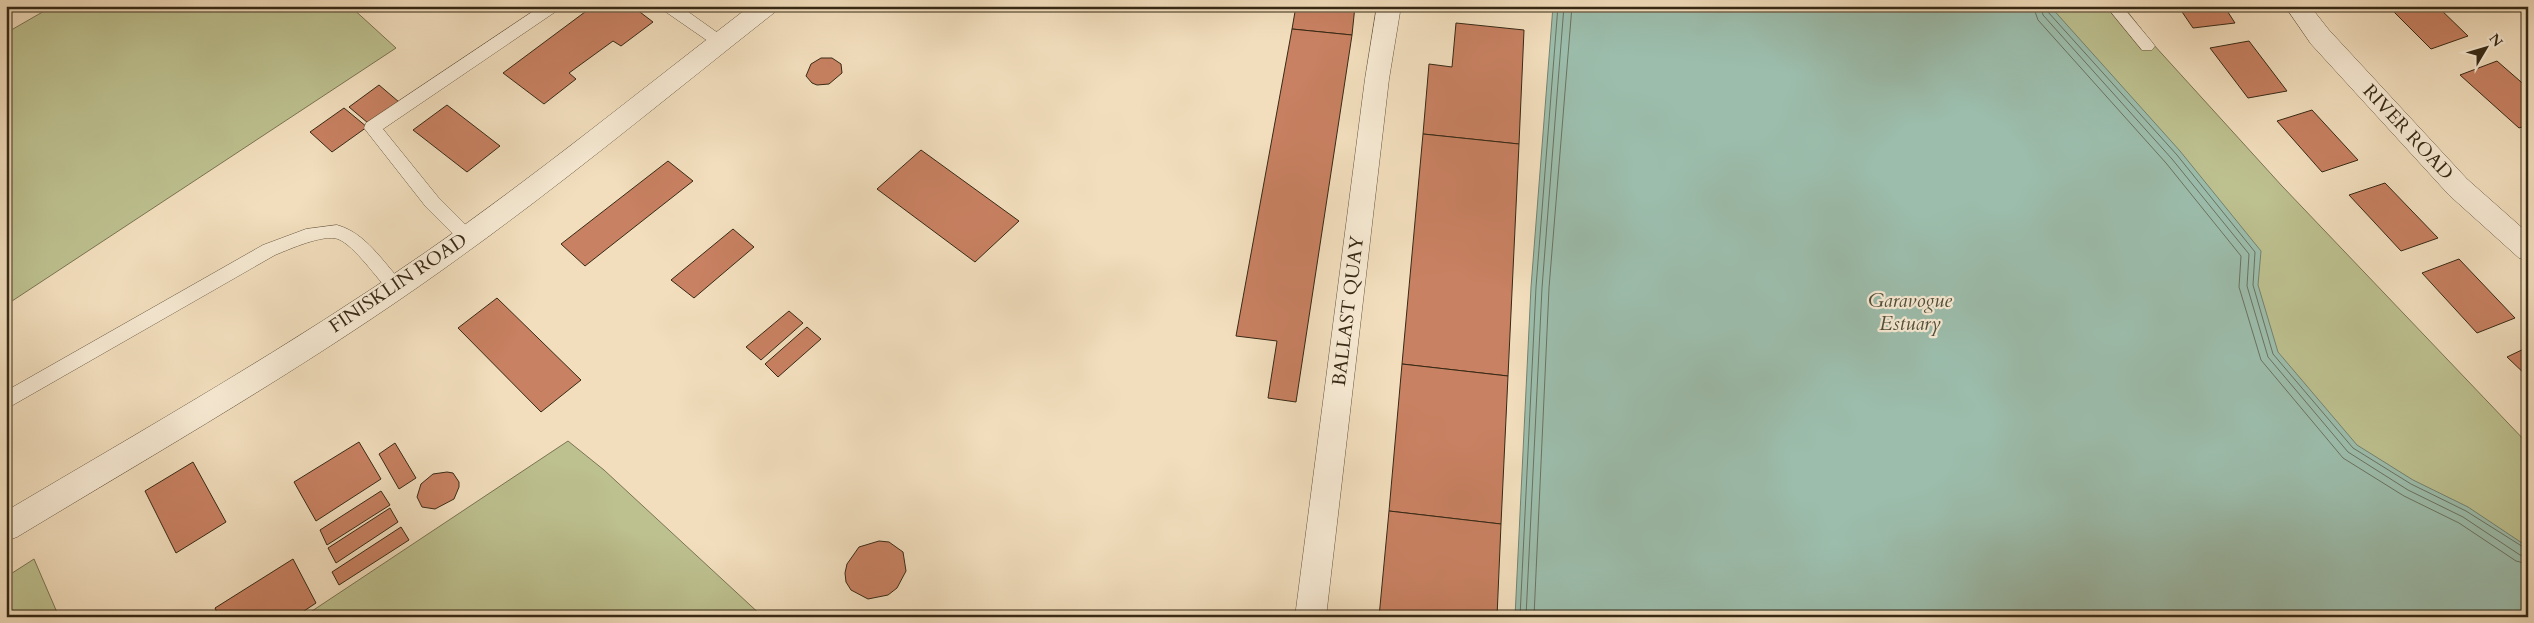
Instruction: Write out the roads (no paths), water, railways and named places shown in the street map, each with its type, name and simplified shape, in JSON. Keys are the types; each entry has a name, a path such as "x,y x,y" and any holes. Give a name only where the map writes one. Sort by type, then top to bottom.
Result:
{"street":[{"name":"FINISKLIN ROAD","path":"6,527 232,391 396,287 467,237 767,6"},
{"name":"BALLAST QUAY","path":"1310,617 1372,118 1389,6"},
{"name":"RIVER ROAD","path":"2297,6 2320,37 2458,187 2528,250"}],"lane":[{"path":"467,237 432,202 372,128 553,6"},
{"path":"668,6 720,42"},
{"path":"2113,6 2147,46"},
{"path":"6,401 268,250 296,240 328,232 343,234 396,287"}],"water":[{"name":"Garavogue Estuary","path":"1553,6 2050,6 2180,151 2261,251 2258,285 2278,352 2357,445 2413,480 2468,507 2528,547 2528,617 1515,617 1531,287"}]}
